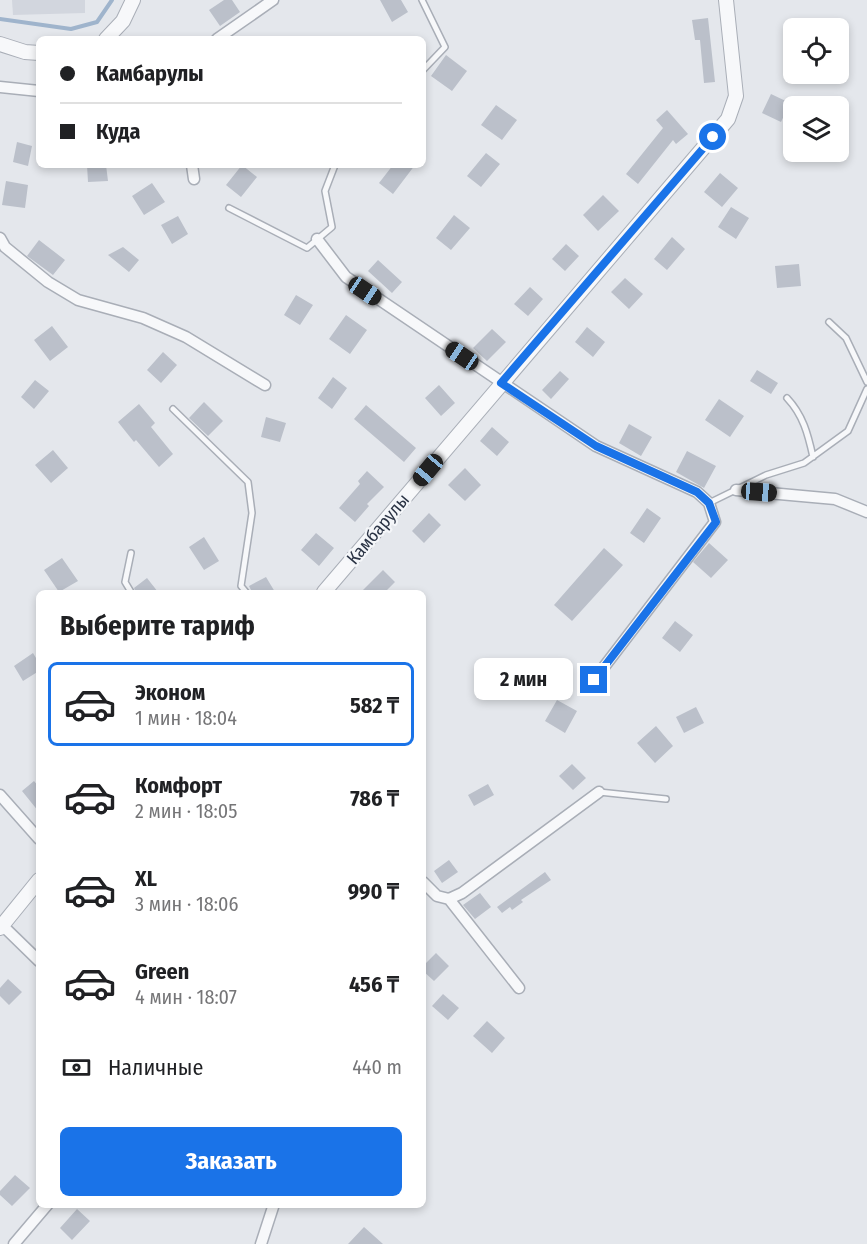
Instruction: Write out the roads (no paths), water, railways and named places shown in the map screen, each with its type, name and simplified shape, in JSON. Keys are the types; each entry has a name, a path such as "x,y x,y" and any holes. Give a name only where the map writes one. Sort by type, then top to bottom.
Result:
{"street":[{"path":"109,36 123,21 133,0"},
{"path":"221,36 273,0"},
{"name":"Камбарулы","path":"326,590 728,119 736,96 726,0"},
{"path":"0,44 25,52 36,53"},
{"path":"0,87 36,91"},
{"path":"192,168 194,179"},
{"path":"0,238 5,247 39,275 78,300 143,318 186,337 265,385"},
{"path":"317,239 345,277 501,383 596,446 697,492 709,503 716,522 594,680"},
{"path":"736,490 835,499 867,512"},
{"path":"449,899 462,892 598,792"},
{"path":"0,795 36,836"},
{"path":"36,884 1,927 36,958"},
{"path":"426,885 436,896 449,899 519,988"},
{"path":"14,1244 45,1208"},
{"path":"261,1244 273,1208"}],"lane":[{"path":"422,0 445,47 426,67"},
{"path":"229,208 307,248 332,227 325,191 334,168"},
{"path":"829,322 846,338 867,382"},
{"path":"709,503 766,475 804,463 813,457 848,431 867,389"},
{"path":"787,398 797,409 808,432 813,457"},
{"path":"173,409 248,482 252,513 242,586 245,590"},
{"path":"130,590 125,582 131,553"},
{"path":"598,792 666,799"}],"waterway":[{"path":"0,19 71,29 97,22 112,0"}]}
